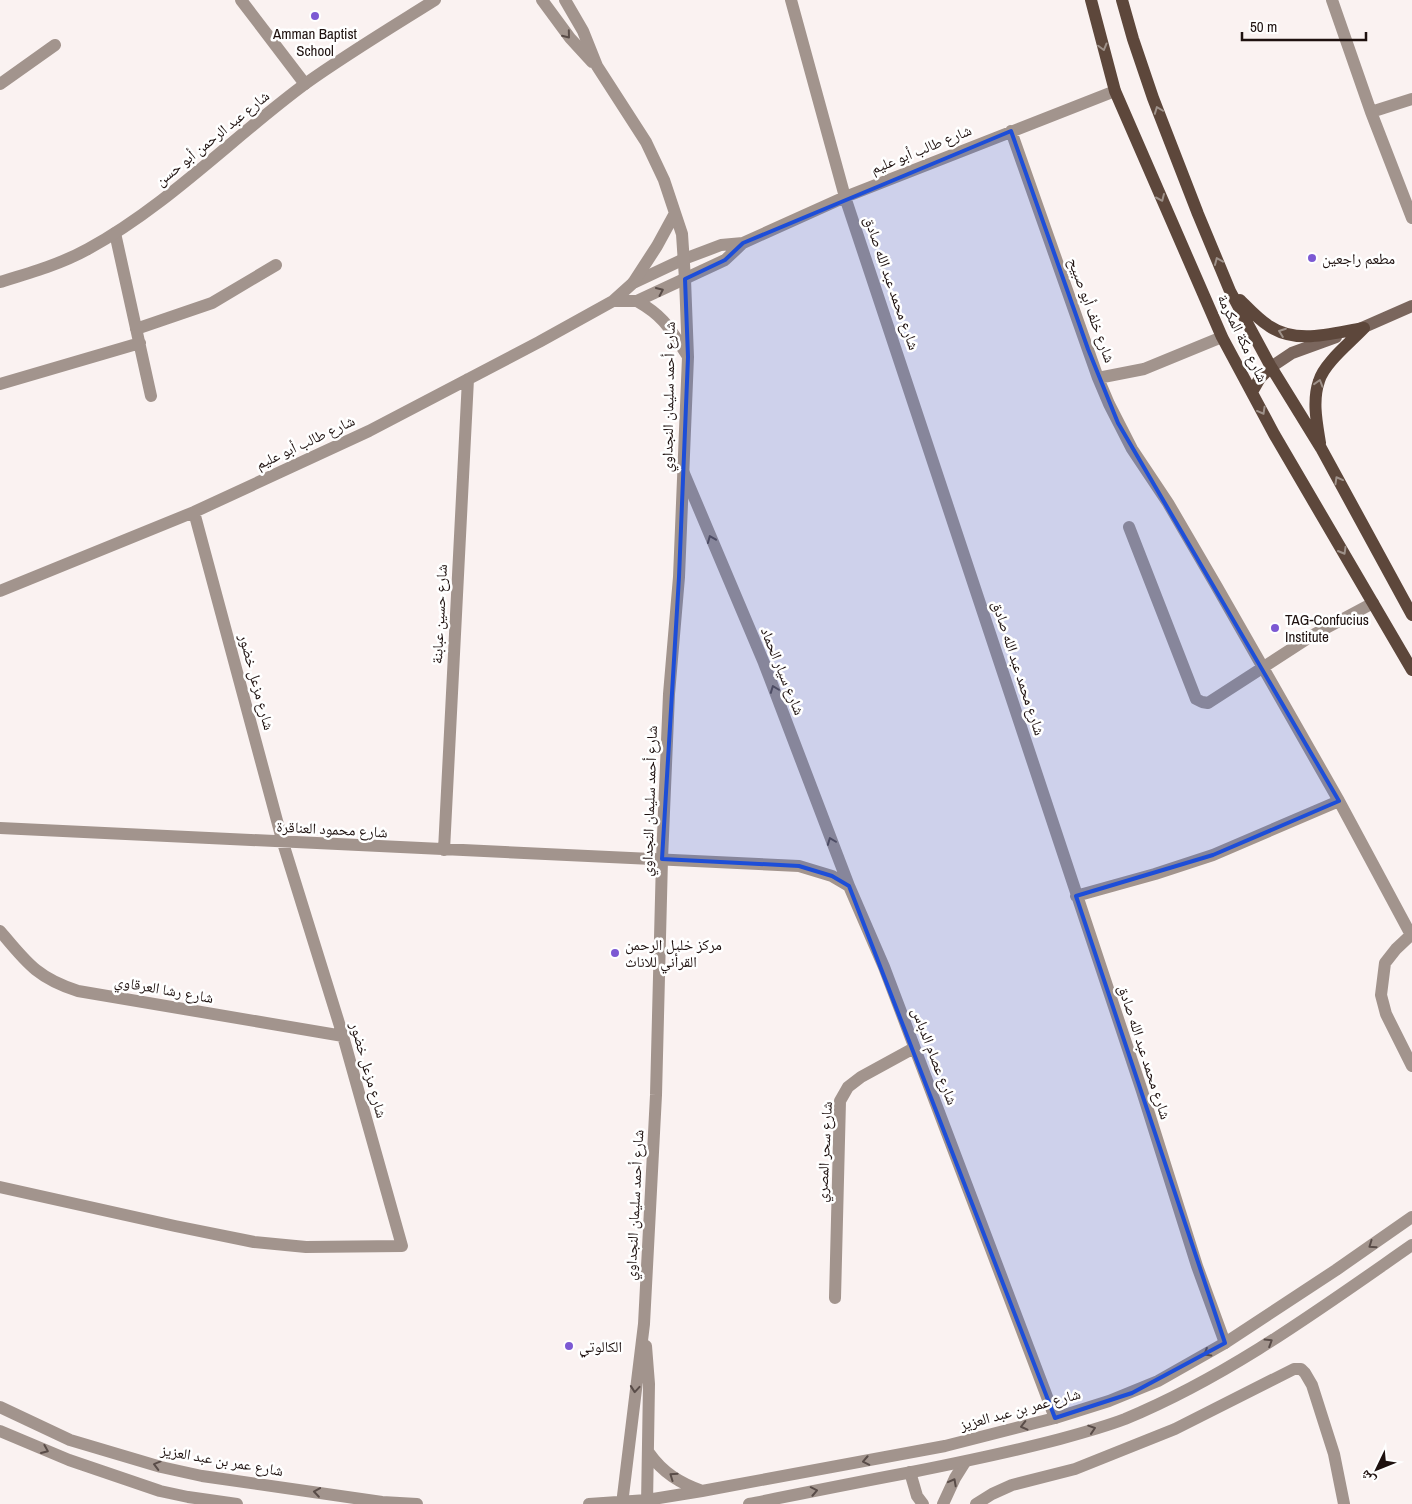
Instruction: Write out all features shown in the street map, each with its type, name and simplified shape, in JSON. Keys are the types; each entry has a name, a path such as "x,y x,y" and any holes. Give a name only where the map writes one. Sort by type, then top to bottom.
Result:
{"main road":[{"name":"شارع مكة المكرمة","path":"1091,0 1115,91 1222,337 1412,670"},
{"name":"شارع مكة المكرمة","path":"1122,0 1133,39 1154,98 1198,214 1230,291 1271,367 1321,448 1412,615"},
{"path":"1230,291 1269,327 1282,333 1309,337 1364,328"},
{"path":"1252,392 1260,378 1281,359 1303,348 1364,328 1412,306"},
{"path":"1321,448 1316,402 1319,380 1332,361 1364,328"}],"street":[{"path":"241,0 305,84"},
{"name":"شارع عبد الرحمن أبو حسن","path":"0,282 34,272 67,259 87,250 115,233 156,203 305,84 435,0"},
{"path":"542,0 570,38 597,66"},
{"path":"565,0 583,31 597,66"},
{"name":"شارع محمد عبد الله صادق","path":"791,0 845,197 1142,1091 1197,1266 1225,1343"},
{"path":"1332,0 1371,112 1412,218"},
{"path":"0,84 54,44"},
{"name":"شارع أحمد سليمان النجداوي","path":"597,66 646,142 664,180 682,234 688,357 679,577 669,694 662,859 656,1095 644,1324 622,1503"},
{"name":"شارع طالب أبو عليم","path":"0,591 194,512 369,431 539,342 613,301 632,283 684,258 721,245 743,243 845,197 1115,91"},
{"path":"1371,112 1412,99"},
{"name":"شارع خلف أبو صبيح","path":"1011,131 1098,378 1144,369 1222,337"},
{"path":"632,283 657,246 675,213"},
{"path":"115,233 151,396"},
{"name":"شارع طالب أبو عليم","path":"613,301 637,301 725,260 743,243"},
{"path":"136,329 212,303 276,265"},
{"path":"637,301 664,320 688,357"},
{"path":"0,384 140,343"},
{"path":"1098,378 1132,448 1191,541 1339,801 1411,935 1385,963 1381,995 1386,1014 1412,1066"},
{"name":"شارع حسين عبابنة","path":"444,850 468,379"},
{"name":"شارع سيار الحماد","path":"683,470 764,663 848,886"},
{"name":"شارع مزعل خضور","path":"0,1187 254,1242 306,1247 402,1246 343,1036 283,843 194,512"},
{"path":"1129,527 1196,699 1202,702 1208,702 1313,636 1373,603"},
{"path":"1076,896 1155,874 1213,855 1339,801"},
{"name":"شارع محمود العناقرة","path":"0,828 283,843 662,859"},
{"path":"662,859 799,866 832,876 848,886"},
{"name":"شارع عصام الدباس","path":"848,886 884,967 1055,1418"},
{"name":"شارع رشا العرقاوي","path":"0,931 30,966 54,982 78,991 343,1036"},
{"name":"شارع سحر المصري","path":"835,1298 840,1100 848,1087 861,1077 914,1048"},
{"name":"شارع عمر بن عبد العزيز","path":"589,1504 647,1502 945,1446 1055,1418 1132,1393 1225,1343 1412,1217"},
{"path":"749,1504 1023,1449 1123,1419 1152,1407 1239,1361 1338,1297 1412,1245"},
{"name":"شارع أحمد سليمان النجداوي","path":"644,1324 649,1384 647,1502"},
{"path":"976,1504 1012,1485 1075,1469 1175,1429 1289,1371 1298,1369 1305,1373 1312,1386 1334,1454 1344,1504"},
{"name":"شارع عمر بن عبد العزيز","path":"0,1408 70,1440 161,1467 202,1476 382,1502 418,1504"},
{"path":"0,1431 69,1460 160,1491 237,1504"},
{"path":"649,1453 655,1462 669,1475 702,1491"},
{"path":"943,1504 965,1462"},
{"path":"910,1472 917,1496 923,1504"}],"highlighted area":[{"path":"1011,131 1088,349 1118,423 1339,801 1213,855 1076,896 1225,1343 1132,1393 1055,1418 849,886 832,876 799,866 662,859 679,577 688,357 685,279 725,260 743,243"}],"place":[{"name":"Amman Baptist School","path":"315,16"},
{"name":"مطعم راجعين","path":"1312,258"},
{"name":"TAG-Confucius Institute","path":"1275,628"},
{"name":"مركز خليل الرحمن القرأني للاناث","path":"615,953"},
{"name":"الكالوتي","path":"569,1346"}]}
